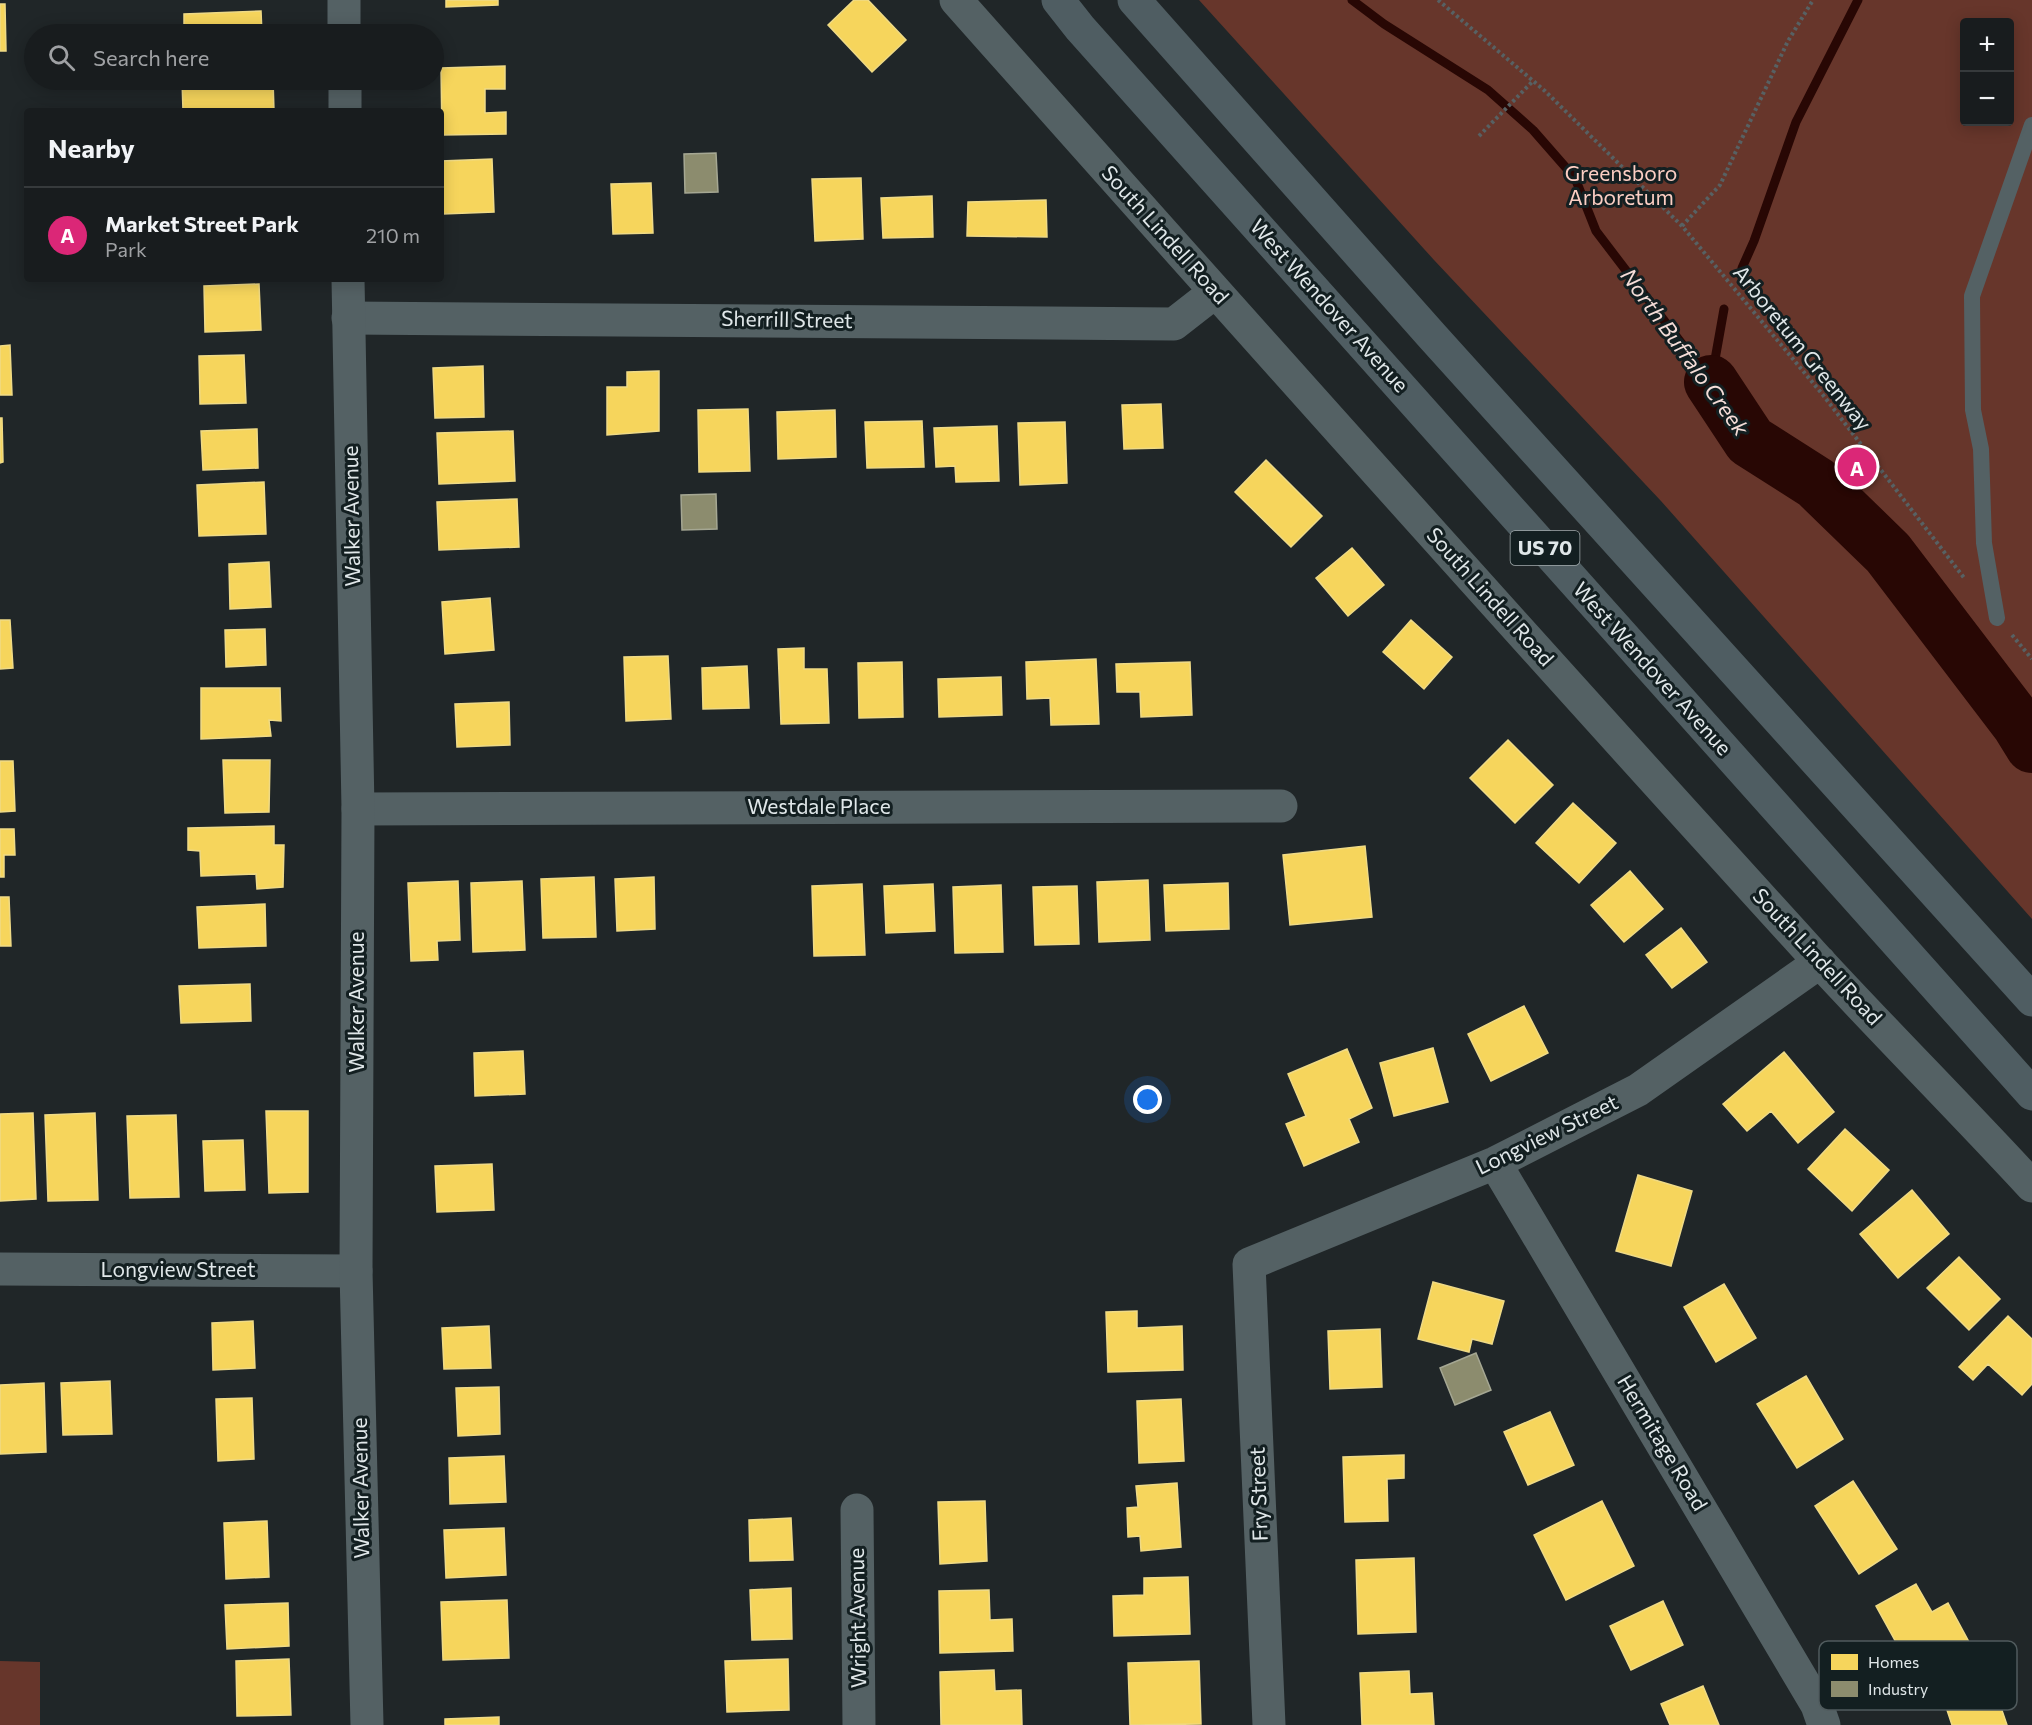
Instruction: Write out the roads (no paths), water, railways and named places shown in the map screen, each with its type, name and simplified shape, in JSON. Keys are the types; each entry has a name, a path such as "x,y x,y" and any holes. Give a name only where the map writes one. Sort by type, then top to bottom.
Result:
{"highway":[{"name":"West Wendover Avenue","path":"1058,0 1080,28 2032,1094"},
{"name":"US 70","path":"1134,0 1440,345 2032,1000"}],"street":[{"path":"344,0 344,24"},
{"name":"South Lindell Road","path":"956,0 1215,292 1820,962 2032,1186"},
{"path":"345,90 345,108"},
{"name":"Walker Avenue","path":"348,282 358,809 356,1271 368,1725"},
{"name":"Sherrill Street","path":"348,318 1174,324 1215,292"},
{"name":"Westdale Place","path":"358,809 1281,806"},
{"name":"Longview Street","path":"1249,1264 1496,1163 1638,1090 1820,962"},
{"name":"Hermitage Road","path":"1496,1163 1817,1705 1824,1725"},
{"name":"Fry Street","path":"1249,1264 1269,1725"},
{"name":"Longview Street","path":"0,1269 356,1271"},
{"name":"Wright Avenue","path":"857,1510 859,1725"}],"lane":[{"path":"1997,618 1984,543 1982,449 1973,410 1972,296 2032,125"}],"waterway":[{"name":"North Buffalo Creek","path":"1352,0 1384,24 1488,90 1533,130 1575,178 1596,231 1711,382"},
{"path":"1742,268 1754,241 1796,122 1858,0"},
{"path":"1711,382 1724,309"},
{"name":"North Buffalo Creek","path":"1711,382 1750,441 1816,483 1888,553 2019,725 2032,746"}],"place":[{"name":"Market Street Park","path":"1857,467"}],"park label":[{"name":"Greensboro Arboretum","path":"1621,186"}]}
